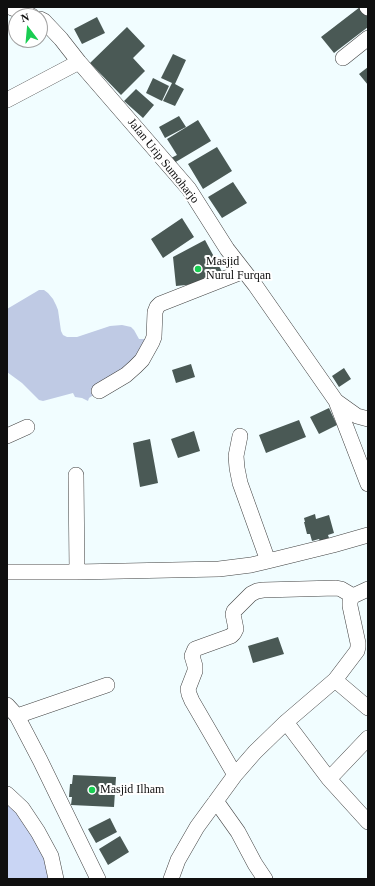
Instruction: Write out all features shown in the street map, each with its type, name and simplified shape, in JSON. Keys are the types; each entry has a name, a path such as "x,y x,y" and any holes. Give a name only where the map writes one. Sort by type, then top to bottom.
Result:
{"street":[{"name":"Jalan Urip Sumoharjo","path":"48,25 189,189 227,249 336,400 357,416 368,419"},
{"path":"343,58 368,38"},
{"path":"7,100 79,62"},
{"path":"99,391 126,375 142,360 152,342 155,329 155,312 160,304 244,271"},
{"path":"336,400 368,484"},
{"path":"7,436 26,427"},
{"path":"240,436 236,456 240,483 268,561"},
{"path":"76,475 77,572"},
{"path":"7,572 219,569 251,565 368,535"},
{"path":"235,775 189,694 188,688 195,671 192,656 195,649 231,636 236,629 233,614 234,611 251,594 257,591 336,588 341,589 353,596"},
{"path":"171,879 178,860 197,827 235,775 255,752 286,722 335,680 357,651 358,647 350,602 353,596 368,589"},
{"path":"335,680 368,708"},
{"path":"98,879 43,767 12,710 107,685"},
{"path":"286,722 328,779 368,822"},
{"path":"328,779 368,738"},
{"path":"7,794 22,808 38,832 51,856 56,879"},
{"path":"216,801 238,832 265,879"}],"shaded area":[{"path":"39,290 44,290 53,299 58,310 61,331 63,335 67,337 77,337 110,326 122,325 131,327 139,339 152,339 122,380 92,396 88,401 75,397 73,393 43,401 39,400 22,383 7,372 7,309"},
{"path":"7,796 21,809 54,879 7,879"}],"building":[{"path":"360,7 368,12 368,27 334,53 321,37"},
{"path":"97,17 105,33 82,44 74,29"},
{"path":"127,27 145,46 133,58 145,71 121,95 90,63"},
{"path":"173,54 186,60 175,84 184,89 175,106 163,101 172,83 161,78"},
{"path":"368,67 368,85 359,74"},
{"path":"153,78 169,86 162,101 146,93"},
{"path":"136,89 154,105 143,118 124,101"},
{"path":"179,116 186,127 165,138 159,127"},
{"path":"198,120 211,141 174,163 171,158 177,155 167,139"},
{"path":"217,147 232,171 203,189 188,164"},
{"path":"233,182 247,203 222,218 208,197"},
{"path":"182,218 194,237 163,258 151,239"},
{"name":"Masjid Nurul Furqan","path":"205,240 227,281 176,286 173,257"},
{"path":"191,364 195,377 176,383 172,370"},
{"path":"344,368 351,379 339,387 332,376"},
{"path":"329,408 337,425 319,434 310,417"},
{"path":"299,420 306,437 266,453 259,435"},
{"path":"194,431 200,451 178,458 171,439"},
{"path":"150,439 158,483 140,487 133,443"},
{"path":"315,514 316,519 329,515 334,533 328,535 329,538 320,541 319,539 312,541 310,534 307,534 304,518"},
{"path":"278,637 284,654 253,663 248,646"},
{"name":"Masjid Ilham","path":"73,775 116,777 114,807 71,805 72,797 69,797 70,784 72,784"},
{"path":"110,818 117,832 96,843 88,829"},
{"path":"120,836 129,852 108,865 99,849"}],"place":[{"name":"Masjid Nurul Furqan","path":"198,269"},
{"name":"Masjid Ilham","path":"92,790"}]}
